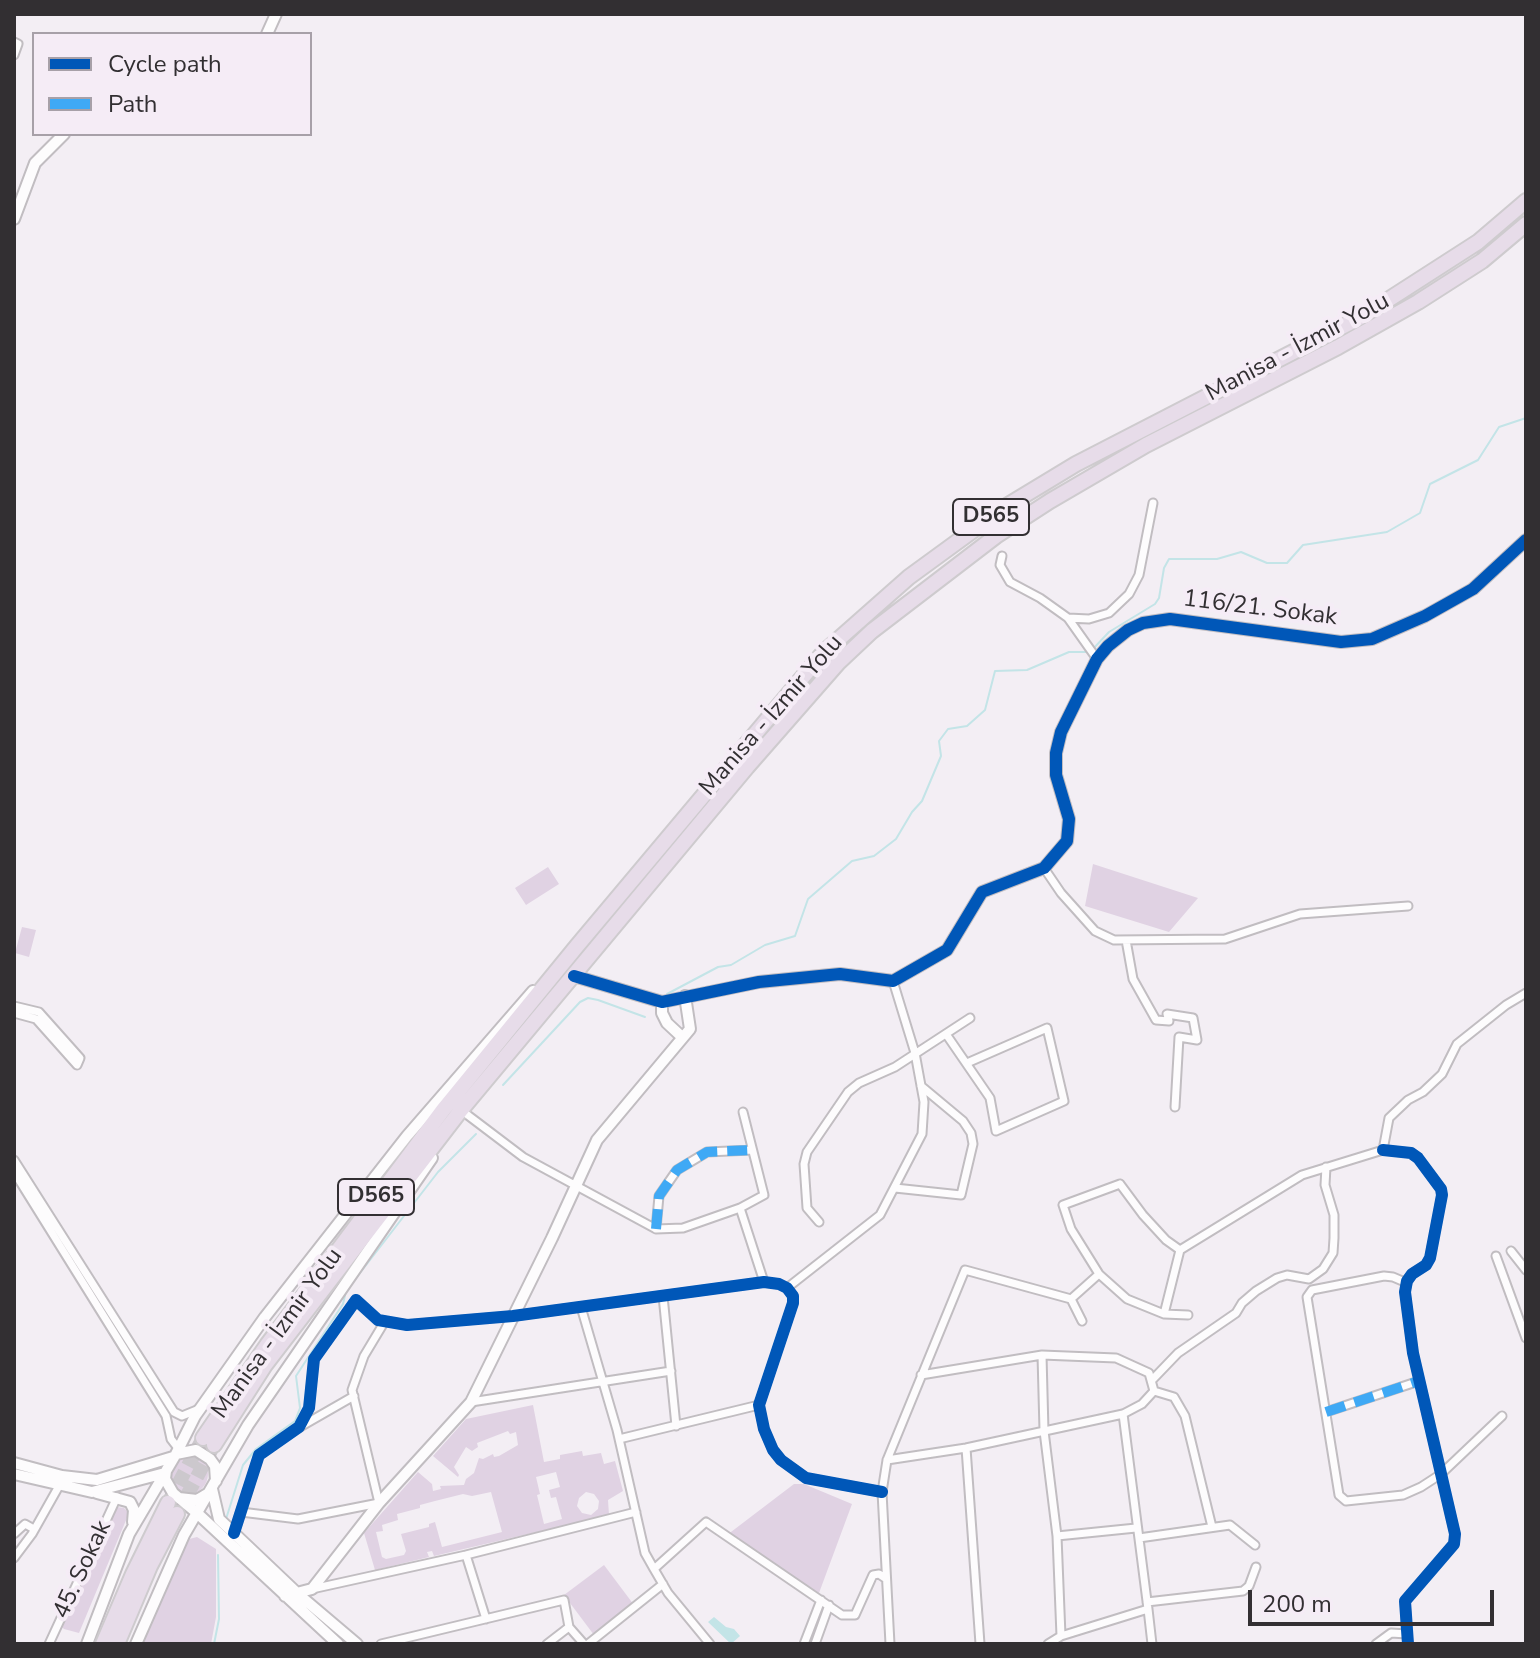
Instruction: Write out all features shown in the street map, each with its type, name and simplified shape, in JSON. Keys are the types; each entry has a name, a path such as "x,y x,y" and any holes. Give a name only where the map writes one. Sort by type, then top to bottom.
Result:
{"highway":[{"name":"Manisa - İzmir Yolu","path":"1526,201 1478,242 1363,316 1076,464 1005,507 909,577 823,653 562,964 380,1192 267,1345 209,1442 459,1112 747,767 838,663 920,592 996,536 1088,477 1418,302 1482,261 1526,224"},
{"path":"103,1644 145,1547 175,1505"},
{"path":"117,1644 175,1505"}],"main road":[{"path":"14,219 35,163 62,136"},
{"name":"116/21. Sokak","path":"1044,868 1067,841 1069,819 1056,775 1056,753 1061,732 1097,659 1128,630 1143,623 1170,619 1341,642 1372,639 1425,616 1473,589 1526,540"},
{"path":"574,976 662,1002 759,982 840,974 893,981 947,950 982,892 1044,868"},
{"path":"87,1644 129,1534 201,1408 240,1349 407,1136 520,1004 562,964"},
{"path":"285,1596 312,1589 379,1503 471,1402 578,1186 597,1140 690,1029 685,996"},
{"path":"662,1002 662,1013 667,1023 682,1037"},
{"path":"136,1644 197,1513 272,1389 426,1167 459,1112"},
{"path":"14,1463 62,1476 97,1480 176,1453 196,1450 210,1459 216,1474 212,1489 219,1519 298,1594 357,1644"},
{"path":"92,1492 165,1473"},
{"path":"165,1473 175,1505 197,1513 338,1644"},
{"path":"14,1474 130,1502 134,1506 129,1534"},
{"path":"175,1505 197,1500 212,1489"}],"street":[{"path":"14,42 18,44 14,55"},
{"path":"1068,618 1089,619 1109,613 1129,594 1139,575 1153,503"},
{"path":"1002,556 1000,565 1010,582 1068,618 1097,659"},
{"path":"1044,868 1061,893 1095,931 1114,940 1225,939 1300,914 1408,906"},
{"path":"1126,940 1133,979 1156,1020 1169,1021 1167,1014 1193,1018 1197,1040 1179,1037 1175,1107"},
{"path":"787,1288 880,1215 922,1134 924,1102 915,1053 893,981"},
{"path":"1383,1150 1389,1118 1442,1074 1457,1044 1526,993"},
{"path":"14,1006 39,1012 80,1058 77,1065 36,1019 14,1013"},
{"path":"819,1222 807,1208 804,1164 807,1152 848,1092 859,1083 895,1067 970,1018"},
{"path":"946,1034 990,1098 996,1131 1064,1101 1047,1028 967,1063"},
{"path":"895,1188 961,1195 973,1144 971,1133 963,1121 921,1086"},
{"path":"459,1112 523,1157 656,1229 683,1228 740,1208 764,1195 743,1112"},
{"path":"656,1229 659,1196 677,1170 707,1152 752,1150"},
{"path":"1164,1314 1180,1250 1302,1175 1383,1150 1411,1153 1441,1189 1430,1258 1426,1265 1412,1274 1407,1283 1406,1310 1419,1381 1455,1534 1454,1544 1405,1601 1408,1644"},
{"path":"14,1160 174,1412 182,1416 201,1408"},
{"path":"1153,1379 1178,1353 1236,1313 1256,1291 1277,1278 1287,1275 1309,1279 1323,1269 1333,1253 1334,1238 1334,1215 1325,1185 1326,1167"},
{"path":"14,1172 166,1416 176,1453"},
{"path":"1180,1250 1143,1215 1120,1184 1063,1205 1071,1229 1099,1274 1127,1299 1164,1314 1188,1315"},
{"path":"740,1208 764,1282"},
{"path":"1511,1251 1526,1270"},
{"path":"1496,1256 1526,1338"},
{"path":"890,1644 882,1492 887,1460 965,1270 1071,1299 1082,1321"},
{"path":"1071,1299 1099,1274"},
{"path":"1407,1283 1384,1276 1312,1290 1308,1294 1339,1495 1346,1501 1403,1495 1421,1487 1441,1474 1502,1416"},
{"path":"299,1427 309,1408 314,1359 356,1300 378,1320 407,1325 513,1316 764,1282 787,1288 793,1296 792,1310 759,1405 764,1429 781,1460 808,1478 882,1492"},
{"path":"663,1296 676,1426"},
{"path":"581,1307 619,1439 645,1553 663,1584 710,1644"},
{"path":"241,1512 298,1519 379,1503 352,1390 364,1356 385,1321"},
{"path":"1042,1355 1044,1431 1057,1536 1061,1636"},
{"path":"887,1460 966,1448 1123,1414 1142,1404 1154,1391 1149,1373 1116,1358 1042,1355 921,1375"},
{"path":"471,1402 671,1371"},
{"path":"1326,1412 1419,1381"},
{"path":"1154,1391 1174,1397 1185,1416 1212,1527"},
{"path":"234,1533 259,1455 299,1427 354,1396"},
{"path":"619,1439 759,1405"},
{"path":"1123,1414 1152,1644"},
{"path":"966,1448 980,1644"},
{"path":"14,1558 59,1486"},
{"name":"45. Sokak","path":"49,1644 117,1497"},
{"path":"312,1589 466,1555 636,1512"},
{"path":"654,1569 706,1522 842,1615 855,1615 873,1575 879,1574 885,1578"},
{"path":"14,1534 25,1524 34,1529"},
{"path":"1139,1538 1230,1525 1255,1545"},
{"path":"1057,1536 1136,1528"},
{"path":"466,1555 486,1619"},
{"path":"1048,1644 1061,1636 1147,1606 1243,1591 1249,1586 1256,1567"},
{"path":"381,1644 564,1600 569,1627 582,1643 663,1584"},
{"path":"804,1644 825,1602"},
{"path":"815,1644 825,1602"},
{"path":"547,1644 569,1627"},
{"path":"1376,1644 1391,1633 1407,1634"}],"shaded area":[{"path":"1093,864 1198,898 1169,932 1085,906"},
{"path":"548,867 559,884 526,905 515,888"},
{"path":"22,927 36,930 29,957 15,953"},
{"path":"533,1405 544,1462 582,1451 583,1456 601,1453 604,1464 615,1461 623,1491 608,1500 609,1515 434,1556 432,1551 427,1552 429,1557 375,1570 364,1533 418,1472 432,1484 433,1491 441,1489 440,1486 464,1485 474,1473 479,1458 493,1454 494,1457 499,1456 518,1445 516,1432 510,1434 508,1431 477,1443 478,1447 472,1451 466,1447 454,1467 458,1477 433,1456 466,1419","holes":["556,1472 560,1487 549,1490 551,1498 556,1497 562,1519 544,1524 536,1477","491,1492 502,1532 442,1547 435,1522 429,1527 401,1534 406,1551 404,1555 382,1557 376,1532 383,1531 382,1525 398,1520 397,1514 463,1494 472,1496","586,1492 594,1494 599,1501 598,1509 591,1515 582,1513 577,1506 579,1498"]},
{"path":"188,1454 202,1460 208,1474 202,1488 188,1494 174,1488 168,1474 174,1460"},
{"path":"794,1484 804,1484 852,1504 819,1593 727,1535"},
{"path":"117,1507 129,1513 79,1633 64,1629 62,1627"},
{"path":"197,1537 216,1549 216,1617 211,1644 140,1644 182,1551 189,1539"},
{"path":"604,1565 634,1605 594,1635 564,1595"}],"water":[{"path":"714,1617 740,1636 731,1644 708,1622"}],"waterway":[{"path":"1092,650 1109,632 1155,604 1169,559 1217,559 1241,552 1267,563 1287,563 1303,545 1387,532 1420,513 1430,484 1478,460 1499,427 1526,418"},
{"path":"667,994 718,967 731,965 765,945 795,936 808,899 852,861 874,856 896,839 922,801 941,756 939,741 948,729 967,726 985,710 995,671 1027,670 1069,652 1087,652"},
{"path":"503,1085 580,1002 588,998 645,1017"},
{"path":"226,1519 243,1465 256,1449 295,1421 300,1408 296,1376 343,1304 346,1291 438,1172 476,1134"},
{"path":"214,1644 219,1619 218,1555"}],"tunnel":[{"path":"168,1503 203,1438"},
{"path":"177,1514 213,1447"}],"marked path":[{"path":"656,1229 659,1196 677,1170 707,1152 752,1150"},
{"path":"1326,1412 1419,1381"}],"cycle path":[{"path":"574,976 662,1002 759,982 840,974 893,981 947,950 982,892 1044,868 1067,841 1069,819 1056,775 1056,753 1061,732 1097,659 1128,630 1143,623 1170,619 1341,642 1372,639 1425,616 1473,589 1526,540"},
{"path":"1383,1150 1411,1153 1418,1158 1441,1189 1442,1195 1430,1258 1426,1265 1412,1274 1405,1292 1413,1353 1455,1534 1454,1544 1405,1601 1408,1644"},
{"path":"234,1533 259,1455 299,1427 309,1408 314,1359 356,1300 378,1320 407,1325 513,1316 764,1282 779,1284 793,1296 793,1303 759,1405 773,1450 781,1460 806,1478 882,1492"}]}
